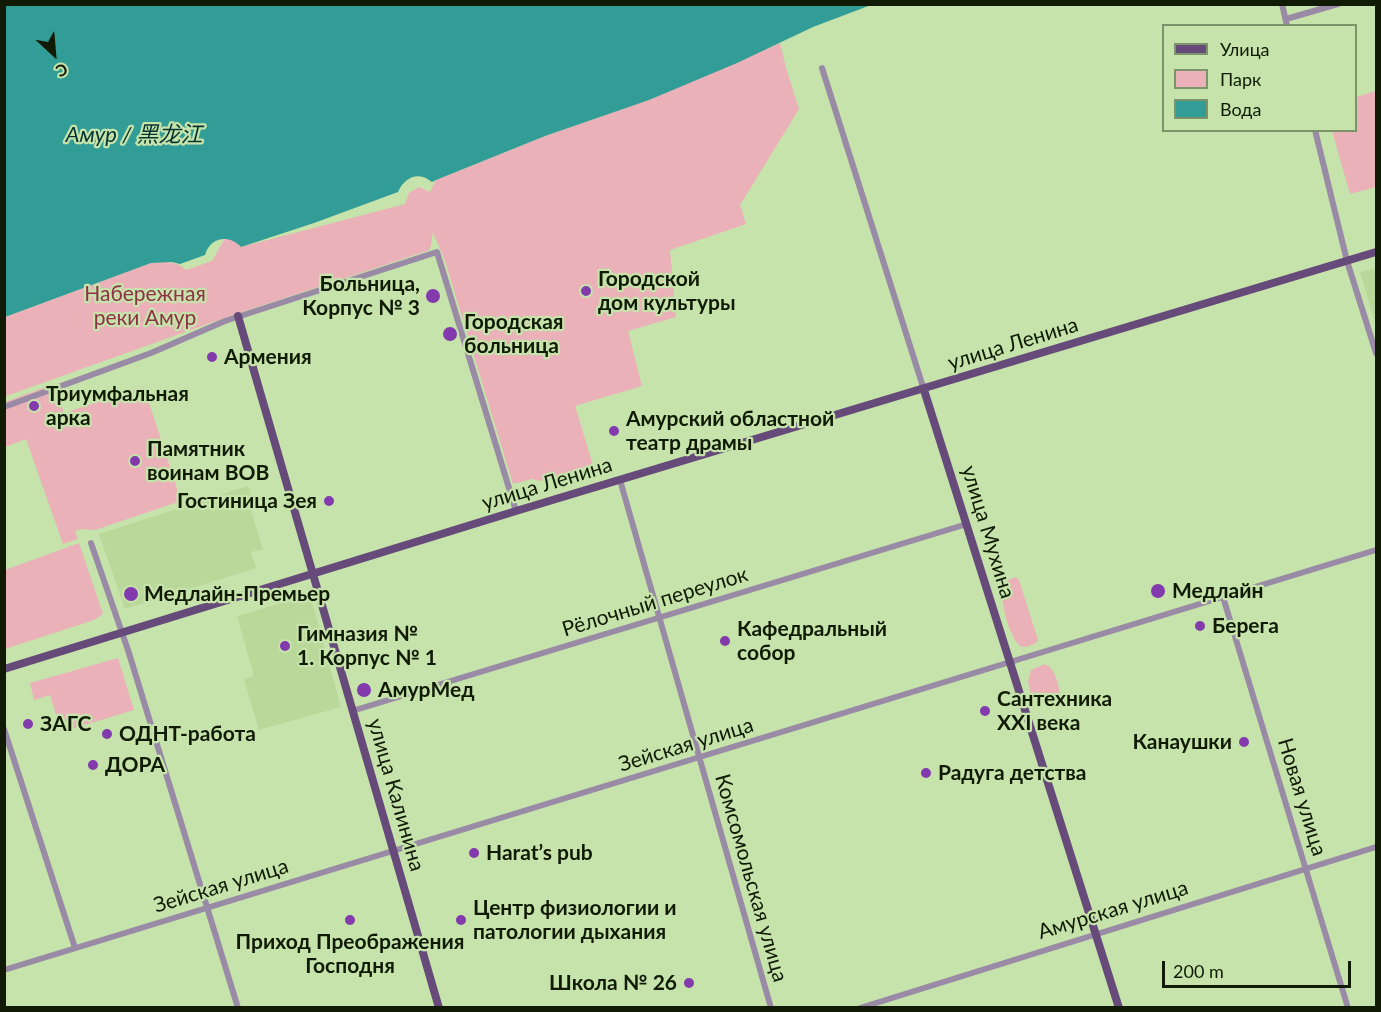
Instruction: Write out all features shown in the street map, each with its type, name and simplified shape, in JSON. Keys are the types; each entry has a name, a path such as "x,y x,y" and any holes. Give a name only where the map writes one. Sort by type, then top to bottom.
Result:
{"main road":[{"name":"улица Ленина","path":"4,669 620,480 1377,252"},
{"name":"улица Калинина","path":"238,316 439,1008"},
{"name":"улица Мухина","path":"924,390 1119,1008"}],"street":[{"path":"1282,4 1287,22 1338,4"},
{"name":"улица Мухина","path":"822,68 924,390"},
{"path":"1315,132 1347,261 1377,353"},
{"path":"4,407 151,352 238,316 437,252 516,512"},
{"name":"Комсомольская улица","path":"620,480 771,1008"},
{"name":"Рёлочный переулок","path":"352,711 967,524"},
{"path":"91,543 122,633 238,1008"},
{"name":"Зейская улица","path":"4,970 1377,550"},
{"name":"Новая улица","path":"1223,597 1348,1008"},
{"path":"4,729 75,948"},
{"name":"Амурская улица","path":"860,1008 1377,847"}],"shaded area":[{"path":"1376,268 1376,326 1360,272"},
{"path":"248,486 252,497 257,495 261,507 251,511 263,549 251,552 256,568 125,609 99,534"},
{"name":"Гимназия № 1. Корпус № 1","path":"310,595 341,707 259,730 244,679 254,676 237,616"}],"green space":[{"name":"Набережная реки Амур","path":"780,43 799,109 740,205 746,224 670,250 676,317 628,331 642,386 575,406 593,465 539,481 532,479 513,484 445,261 433,232 430,250 230,316 5,395 5,317 151,263 174,263 186,270 212,261 225,238 233,240 241,247 405,204 409,193 419,187 430,192 436,180 545,136 649,100"},
{"path":"1376,91 1376,187 1350,194 1332,132 1357,132 1357,97"},
{"path":"54,384 64,413 144,387 181,501 95,530 75,531 78,539 63,544 26,439 5,447 5,402"},
{"path":"79,543 103,614 94,620 5,649 5,570"},
{"path":"1016,577 1019,580 1038,640 1027,647 1020,646 1015,640 1006,617 999,585"},
{"path":"118,658 134,710 61,732 50,695 34,700 30,683"},
{"path":"1045,664 1055,675 1061,700 1055,706 1050,707 1031,694 1028,682 1031,670"}],"water":[{"name":"Амур / 黑龙江","path":"5,4 871,5 813,27 737,63 649,100 545,136 432,182 422,177 412,177 398,192 314,223 241,247 231,240 220,239 211,244 205,255 180,264 151,263 5,317"}],"place":[{"name":"Городской дом культуры","path":"586,291"},
{"name":"Больница, Корпус № 3","path":"433,296"},
{"name":"Городская больница","path":"450,334"},
{"name":"Армения","path":"212,357"},
{"name":"Триумфальная арка","path":"34,406"},
{"name":"Амурский областной театр драмы","path":"614,431"},
{"name":"Памятник воинам ВОВ","path":"135,461"},
{"name":"Гостиница Зея","path":"329,501"},
{"name":"Медлайн","path":"1158,591"},
{"name":"Медлайн-Премьер","path":"131,594"},
{"name":"Берега","path":"1200,626"},
{"name":"Кафедральный собор","path":"725,641"},
{"name":"Гимназия № 1. Корпус № 1","path":"285,646"},
{"name":"АмурМед","path":"364,690"},
{"name":"Сантехника XXI века","path":"985,711"},
{"name":"ЗАГС","path":"28,724"},
{"name":"ОДНТ-работа","path":"107,734"},
{"name":"Канаушки","path":"1244,742"},
{"name":"ДОРА","path":"93,765"},
{"name":"Радуга детства","path":"926,773"},
{"name":"Harat’s pub","path":"474,853"},
{"name":"Приход Преображения Господня","path":"350,920"},
{"name":"Центр физиологии и патологии дыхания","path":"461,920"},
{"name":"Школа № 26","path":"689,983"}]}
